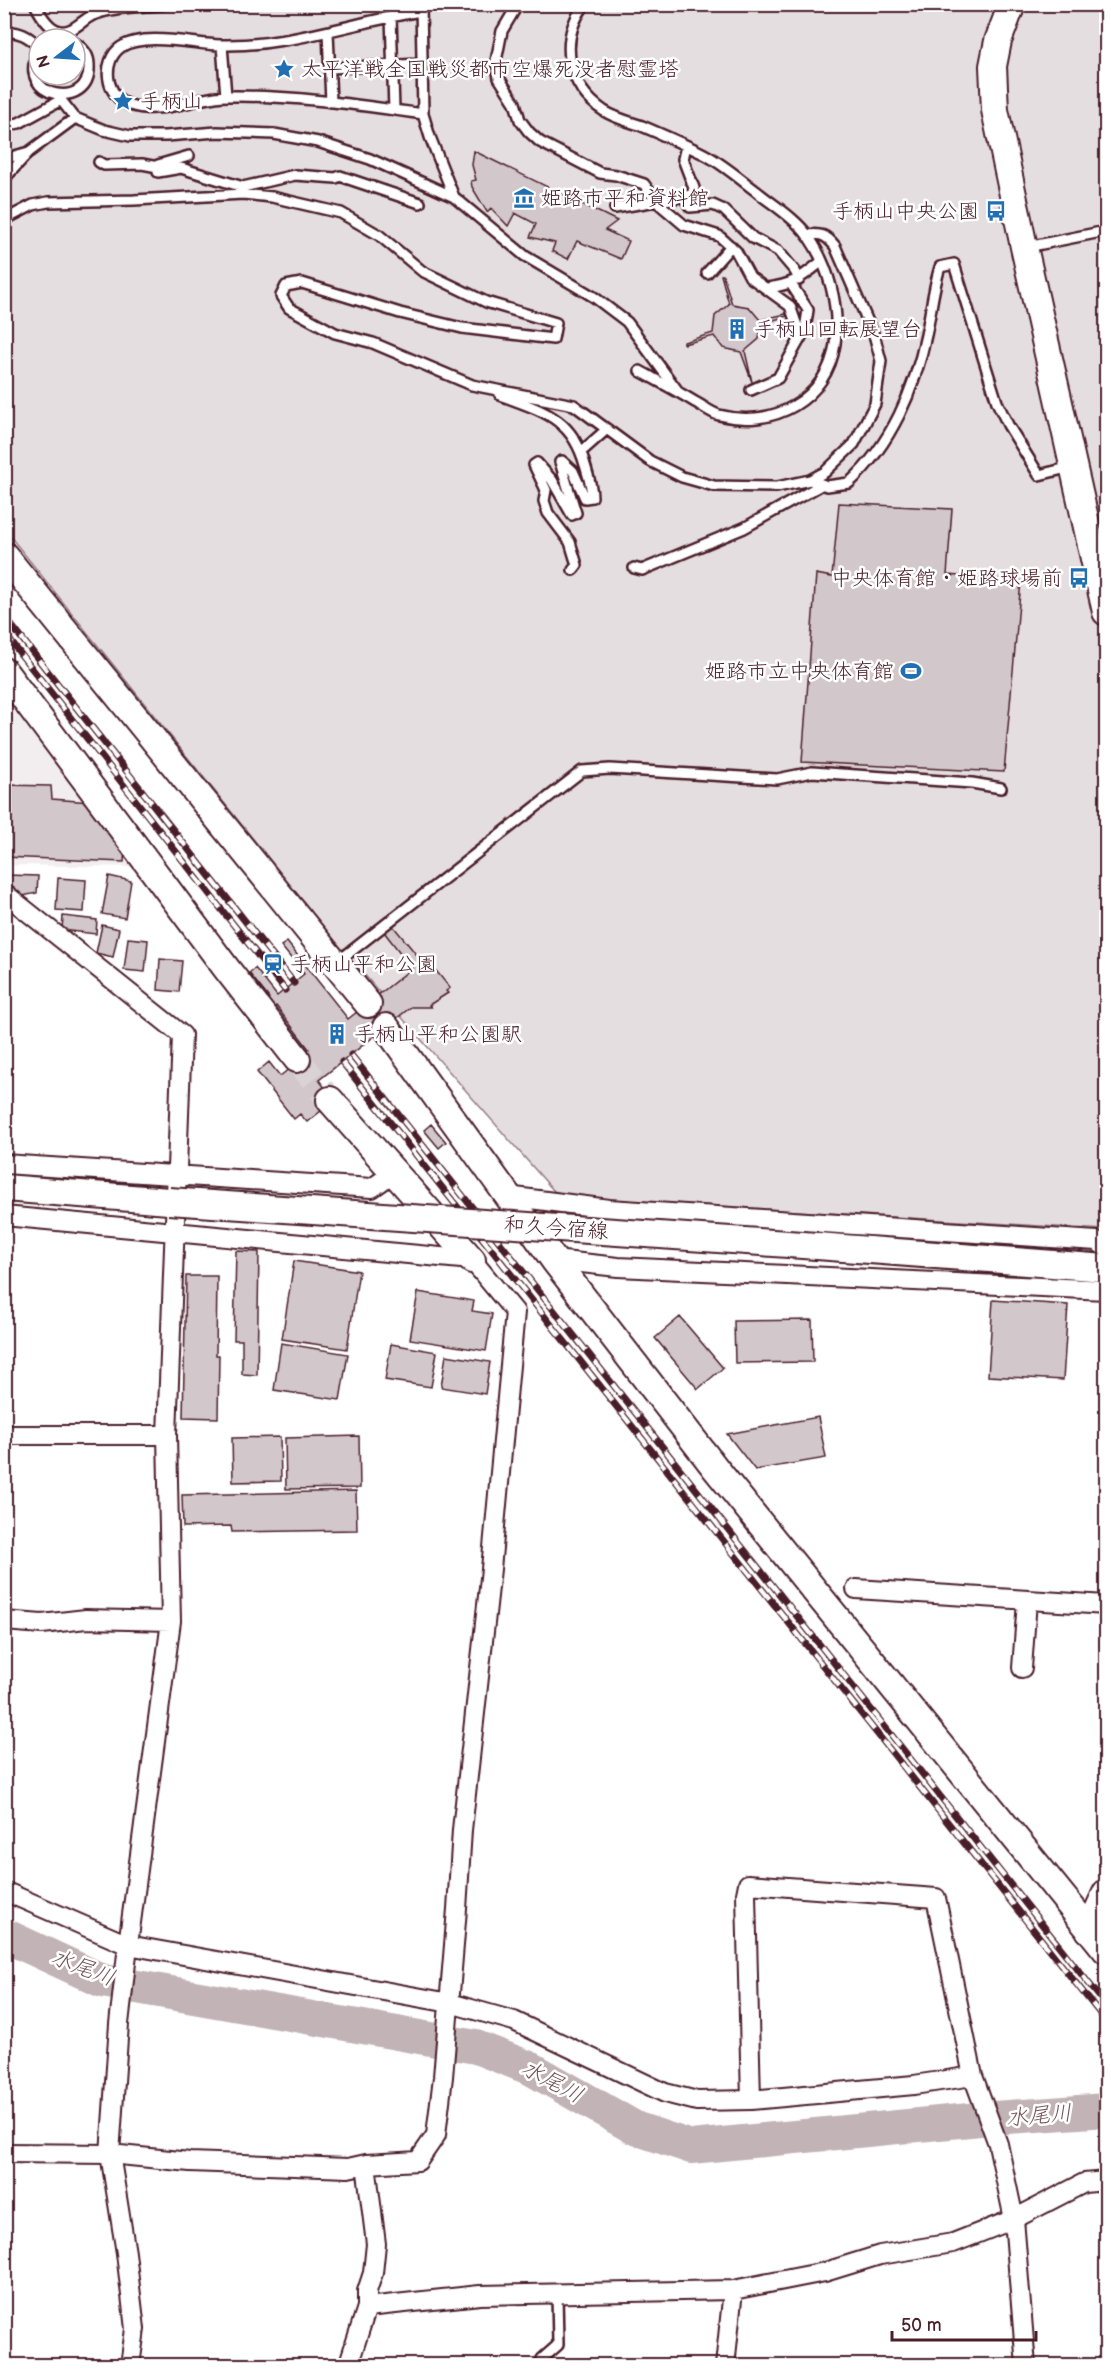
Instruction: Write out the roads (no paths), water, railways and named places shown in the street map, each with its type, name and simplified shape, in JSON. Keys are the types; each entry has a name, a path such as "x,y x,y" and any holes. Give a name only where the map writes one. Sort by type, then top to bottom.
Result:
{"street":[{"path":"1012,4 998,40 993,66 995,110 1107,612"},
{"path":"4,555 341,959 368,1004"},
{"path":"4,671 226,968 297,1059"},
{"path":"4,893 182,1035 167,1435 171,1621 128,1945 119,2024 110,2154 126,2253 135,2329 130,2366"},
{"path":"386,1027 554,1260 723,1478 1107,1950"},
{"path":"4,2153 110,2154 190,2162 348,2168 366,2164 418,2161 436,2135 450,2002 462,1830 515,1312 330,1100"},
{"path":"4,1164 372,1188 393,1173"},
{"name":"和久今宿線","path":"4,1188 1107,1268"},
{"path":"507,1196 609,1209 1097,1241 1107,1247"},
{"path":"4,1216 471,1260"},
{"path":"554,1260 618,1267 1107,1290"},
{"path":"4,1435 167,1435"},
{"path":"856,1589 1107,1605"},
{"path":"1022,1668 1027,1601"},
{"path":"4,1621 42,1624 86,1619 171,1621"},
{"path":"751,2100 746,1894 748,1884 936,1898 973,2076 998,2144 1014,2219 1026,2366"},
{"path":"4,1891 128,1945 450,2002 514,2021 665,2093 697,2101 751,2100 914,2085 973,2076"},
{"path":"1089,1930 1107,1893"},
{"path":"348,2366 367,2307 367,2291 373,2273 375,2244 366,2164"},
{"path":"367,2307 480,2295 733,2290 825,2272 880,2255 953,2243 1014,2219 1084,2183 1107,2181"},
{"path":"725,2366 733,2290"}],"lane":[{"path":"34,4 52,27"},
{"path":"75,27 101,12 167,4"},
{"path":"518,4 502,31 496,61 499,78 515,103 520,120 540,142 600,173 616,175 644,184 657,202 684,225 711,233 731,246 750,277 790,306 801,337"},
{"path":"585,4 570,34 570,57 574,76 586,96 606,112 706,155 740,179 807,235 821,262 835,303 837,329 833,353 811,396 782,413 748,419 718,415 640,371"},
{"path":"914,4 932,4"},
{"path":"423,114 277,97 226,96 146,108 128,105 114,94 108,82 107,69 114,52 127,44 142,40 222,45 276,40 328,32 421,8 423,114 454,197"},
{"path":"391,16 394,110"},
{"path":"4,32 12,31 27,37"},
{"path":"328,32 331,102"},
{"path":"222,45 226,96"},
{"path":"4,126 27,119 61,97 78,91 85,84 89,68 87,60"},
{"path":"329,68 422,64"},
{"path":"89,68 107,69"},
{"path":"43,87 48,92 61,97 75,118 104,130 130,136 217,132 274,134 318,142 370,159 454,197 525,256 594,297 627,322 679,392"},
{"path":"4,179 28,152 75,118"},
{"path":"615,208 692,195 694,188 683,159 686,146"},
{"path":"4,159 28,152"},
{"path":"99,162 104,165 142,164 158,167 158,165 189,156"},
{"path":"158,167 158,172 181,168 243,190 341,213 378,235 422,271 486,302 556,323 553,339 462,328 302,283 286,286 280,296 289,308 335,333 373,343 557,419 574,436 581,452 592,497 585,498 573,471 562,461 560,462 576,513 572,515 552,480 537,463 534,465 546,490 544,501 548,513 570,542 577,565 573,570"},
{"path":"4,220 33,205 48,202 134,200 243,190 294,175 336,178 340,176 420,203"},
{"path":"684,197 690,207 713,205 724,210 749,235 777,251 795,271 795,282 808,310 808,323 776,379 751,390"},
{"path":"1024,247 1107,231"},
{"path":"472,385 574,405 650,461 682,477 714,486 777,487 810,480 825,472 854,444 875,404 881,361 875,338 834,246 827,237 819,233 807,235"},
{"path":"707,273 731,246"},
{"path":"767,288 795,282 821,262"},
{"path":"810,480 827,486 849,483 884,444 907,397 926,336 940,267 954,264 994,393 1008,425 1040,475 1073,466"},
{"path":"581,452 607,429"},
{"path":"634,568 642,570 744,528 821,485"},
{"path":"341,959 582,771 610,769 777,779 812,772 972,783 1001,788"},
{"path":"542,2366 542,2359 558,2344 557,2293"}],"waterway":[{"name":"水尾川","path":"4,1935 103,1981 476,2047 532,2069 635,2128 691,2147 980,2119 1106,2110"}],"tunnel":[{"path":"297,1059 330,1100"}],"railway":[{"path":"4,616 294,983"},
{"path":"4,633 285,990"},
{"path":"351,1055 1106,2005"},
{"path":"342,1062 1106,2021"}],"place":[{"name":"太平洋戦全国戦災都市空爆死没者慰霊塔","path":"284,69"},
{"name":"手柄山","path":"123,101"},
{"name":"姫路市平和資料館","path":"524,198"},
{"name":"手柄山中央公園","path":"996,211"},
{"name":"手柄山回転展望台","path":"737,329"},
{"name":"中央体育館・姫路球場前","path":"1079,578"},
{"name":"姫路市立中央体育館","path":"911,671"},
{"name":"手柄山平和公園","path":"273,964"},
{"name":"手柄山平和公園駅","path":"337,1034"}]}
